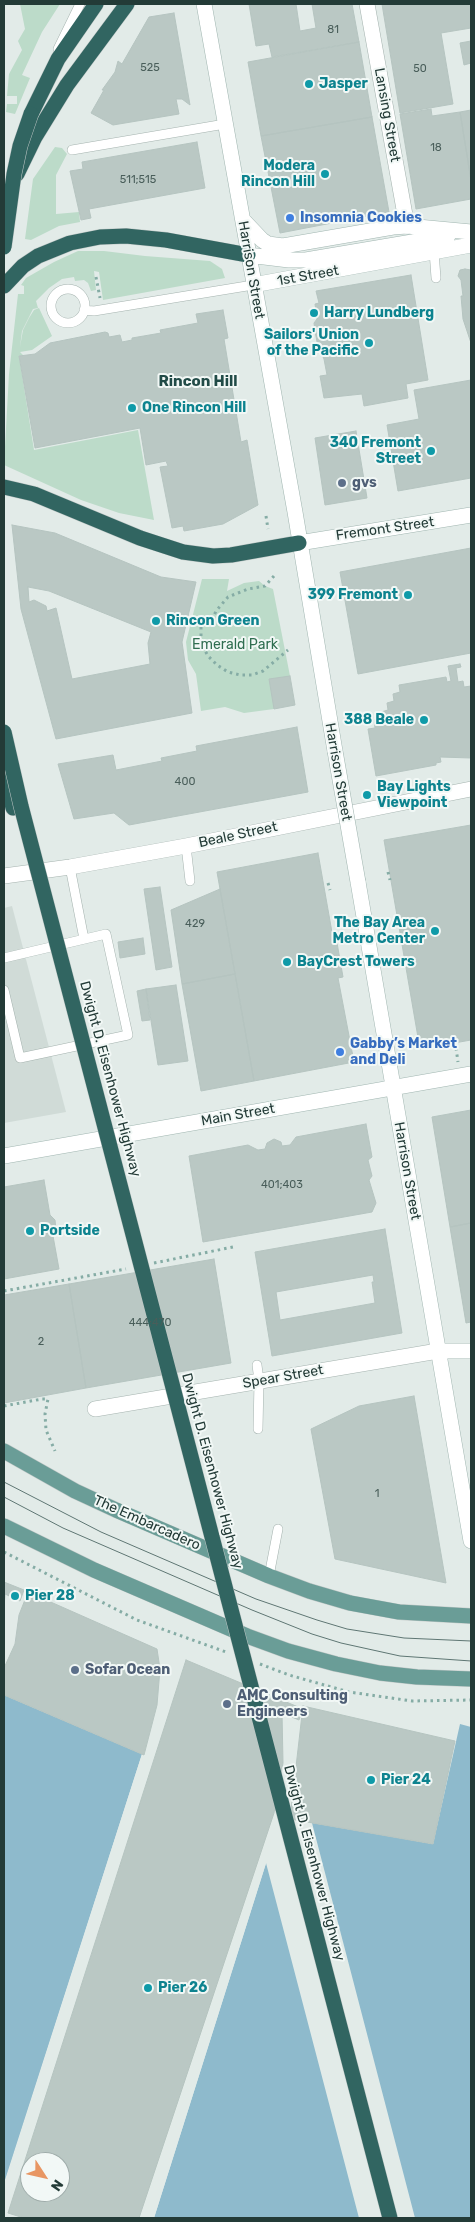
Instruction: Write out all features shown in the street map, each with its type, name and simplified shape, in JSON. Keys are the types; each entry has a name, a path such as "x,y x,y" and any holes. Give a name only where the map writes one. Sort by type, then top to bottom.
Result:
{"highway":[{"path":"4,247 14,174 20,146 31,114 58,59 96,4"},
{"path":"4,208 20,167 47,117 82,62 127,4"},
{"path":"4,286 23,266 38,256 70,243 93,238 137,237 248,255"},
{"path":"4,487 34,494 140,538 183,552 213,556 231,555 299,543"},
{"name":"Dwight D. Eisenhower Highway","path":"4,732 29,835 390,2218"},
{"name":"Dwight D. Eisenhower Highway","path":"4,771 381,2218"}],"main road":[{"name":"Harrison Street","path":"204,4 471,1541"},
{"name":"Lansing Street","path":"367,4 407,226"},
{"path":"241,217 262,240 268,244 283,246 378,229 407,226 471,232"},
{"path":"248,255 281,260 306,260 471,232"},
{"name":"1st Street","path":"253,285 471,245"},
{"name":"Fremont Street","path":"299,543 471,516"},
{"name":"Beale Street","path":"4,876 70,867 186,846 471,789"},
{"name":"Main Street","path":"4,1156 471,1074"},
{"name":"Spear Street","path":"95,1409 438,1351 471,1351"},
{"name":"The Embarcadero","path":"4,1451 75,1491 269,1576 350,1603 399,1612 471,1616"},
{"path":"4,1526 94,1570 247,1636 288,1651 380,1673 417,1677 471,1679"}],"lane":[{"path":"31,114 80,4"},
{"path":"72,150 225,124"},
{"path":"434,252 436,278"},
{"name":"1st Street","path":"84,310 102,310 253,285"},
{"path":"186,846 190,881"},
{"path":"70,867 84,939"},
{"path":"4,958 106,934 128,1036 20,1058 4,990"},
{"path":"257,1365 259,1381 258,1429"},
{"path":"269,1576 278,1529"}],"path":[{"path":"96,277 100,301"},
{"path":"266,516 268,529"},
{"path":"274,576 265,586 248,588 228,597 216,611 212,620 202,621 201,644 217,666 228,672 240,675 252,675 263,670 288,650"},
{"path":"388,872 390,880"},
{"path":"328,883 330,890"},
{"path":"456,1048 458,1064"},
{"path":"147,1265 233,1247"},
{"path":"4,1291 128,1268"},
{"path":"4,1406 42,1399 48,1400 45,1414 46,1430 55,1451"}],"shaded area":[{"path":"12,906 66,1112 4,1123 4,908"}],"green space":[{"path":"20,4 60,4 42,32 22,75 30,78 15,114 6,112 7,104 17,104 17,96 7,96 9,74 22,50 18,41 25,29"},
{"path":"55,147 62,148 67,154 56,175 56,214 79,212 80,222 59,226 31,240 25,239 33,179"},
{"path":"78,251 104,251 210,261 222,269 225,278 103,300 99,272 94,271 96,290 91,291 88,283 84,280 75,281 74,277 62,279 49,288 36,301 38,308 33,309 22,331 20,347 23,330 34,310 39,308 52,336 32,350 20,352 23,355 19,356 34,450 138,430 154,520 119,513 81,500 4,465 9,374 18,294 24,294 24,286 21,285 26,278"},
{"name":"Emerald Park","path":"202,579 229,579 227,591 244,583 259,581 273,589 290,676 274,709 244,713 225,707 201,711 196,674 188,660 186,642"}],"water":[{"path":"4,1695 142,1754 4,2183"},
{"path":"460,1724 471,1727 471,2218 154,2218 281,1816 433,1844"}],"pier":[{"path":"4,1693 144,1754 6,2184 4,2185 142,1754 4,1695"},
{"path":"455,1741 433,1844 312,1823 415,2218 359,2218 266,1863 154,2218 151,2218 279,1815"}],"building":[{"path":"249,4 296,4 300,31 316,28 312,4 352,4 359,42 272,57 269,44 256,46"},
{"path":"382,4 471,4 471,28 441,33 453,104 400,113"},
{"path":"174,13 190,105 182,99 176,99 179,114 113,125 91,113 104,90 102,90 115,72 118,61 122,64 149,17"},
{"path":"471,41 471,63 464,65 460,43"},
{"name":"Jasper","path":"359,42 372,117 261,136 248,62"},
{"path":"431,109 432,116 460,112 471,180 471,199 416,209 400,114"},
{"path":"471,110 471,180 460,112"},
{"name":"Modera Rincon Hill","path":"372,117 389,212 280,233 261,136"},
{"path":"197,142 205,188 89,209 91,218 81,220 70,171 83,169 82,162"},
{"path":"460,270 471,270 471,343 463,319 461,296 463,296 461,280 458,276"},
{"name":"Sailors' Union of the Pacific","path":"411,275 428,380 406,384 408,398 364,406 362,394 324,398 320,376 327,375 315,331 314,323 317,319 315,304 319,303 316,291"},
{"name":"One Rincon Hill","path":"223,310 228,338 224,339 241,442 247,440 258,505 223,524 184,531 183,526 172,528 160,467 168,466 166,461 146,465 140,428 35,448 19,356 35,354 50,343 105,332 108,333 109,337 120,335 122,342 132,340 132,338 161,333 160,330 198,323 196,314"},
{"name":"340 Fremont Street","path":"471,380 471,478 398,491 387,425 419,419 414,390"},
{"path":"356,431 367,498 325,505 315,438"},
{"name":"Rincon Green","path":"12,525 55,533 161,577 196,582 182,642 192,713 56,739 21,609","holes":["28,587 49,591 151,632 148,643 150,664 72,679 56,608 47,611 46,606 34,600 29,602"]},
{"name":"399 Fremont","path":"471,548 471,653 358,674 340,572"},
{"name":"388 Beale","path":"460,664 461,667 456,668 458,682 463,681 464,687 471,686 471,758 440,757 441,762 436,763 436,765 376,776 368,729 375,728 374,720 381,719 381,712 388,710 387,703 394,701 393,694 400,692 399,685 446,677 447,682 451,681 448,666"},
{"path":"290,676 295,705 274,709 269,679"},
{"path":"297,727 308,792 129,825 114,813 74,819 58,764 113,755 116,770 162,761 161,758 197,751 196,746"},
{"name":"The Bay Area Metro Center","path":"471,825 471,1040 420,1049 384,840"},
{"name":"BayCrest Towers","path":"318,853 333,938 336,937 343,977 338,978 354,1062 254,1081 217,872"},
{"path":"160,887 172,967 156,970 144,889"},
{"path":"220,889 235,974 182,984 171,910"},
{"path":"143,938 145,954 120,958 118,942"},
{"path":"235,974 254,1081 201,1091 182,984"},
{"path":"176,985 188,1061 158,1065 146,989"},
{"path":"146,989 150,1020 142,1021 137,991"},
{"path":"471,1110 471,1223 450,1227 432,1117"},
{"path":"366,1124 372,1157 368,1160 372,1176 369,1180 376,1203 372,1212 203,1242 189,1156 248,1145 258,1150 265,1149 267,1143 274,1139 281,1142 282,1146 290,1145 296,1137"},
{"name":"Portside","path":"44,1180 50,1215 55,1220 56,1229 53,1236 59,1269 4,1279 4,1187"},
{"path":"471,1223 471,1322 466,1323 450,1227"},
{"path":"385,1229 402,1333 272,1356 255,1252","holes":["373,1275 374,1282 372,1282 375,1303 280,1320 276,1292"]},
{"path":"214,1259 231,1363 86,1388 69,1284"},
{"path":"69,1284 86,1388 4,1403 4,1295"},
{"path":"414,1396 446,1583 335,1559 311,1429 359,1406"},
{"name":"Pier 28","path":"4,1582 24,1590 20,1601 5,1594 4,1608"},
{"path":"28,1592 157,1649 160,1669 157,1705 144,1755 4,1695 4,1668 15,1644 19,1615"},
{"name":"Pier 26","path":"186,1660 303,1709 299,1720 282,1713 283,1763 274,1813 139,2218 24,2218 8,2213 20,2176 20,2202 70,2202 70,2152 28,2152"},
{"name":"Pier 24","path":"303,1706 455,1741 433,1844 290,1819"}],"tram line":[{"path":"4,1482 101,1532 256,1599 317,1620 347,1629 404,1638 471,1641"},
{"path":"4,1497 63,1528 312,1634 341,1643 400,1656 471,1661"}],"place":[{"name":"Jasper","path":"309,84"},
{"name":"Modera Rincon Hill","path":"325,174"},
{"name":"Insomnia Cookies","path":"290,218"},
{"name":"Harry Lundberg","path":"314,313"},
{"name":"Sailors' Union of the Pacific","path":"369,343"},
{"name":"One Rincon Hill","path":"132,408"},
{"name":"340 Fremont Street","path":"431,451"},
{"name":"gvs","path":"342,483"},
{"name":"399 Fremont","path":"408,595"},
{"name":"Rincon Green","path":"156,621"},
{"name":"388 Beale","path":"424,720"},
{"name":"Bay Lights Viewpoint","path":"367,795"},
{"name":"The Bay Area Metro Center","path":"435,931"},
{"name":"BayCrest Towers","path":"287,962"},
{"name":"Gabby’s Market and Deli","path":"340,1052"},
{"name":"Portside","path":"30,1231"},
{"name":"Pier 28","path":"15,1596"},
{"name":"Sofar Ocean","path":"75,1670"},
{"name":"AMC Consulting Engineers","path":"227,1704"},
{"name":"Pier 24","path":"371,1780"},
{"name":"Pier 26","path":"148,1988"}],"district":[{"name":"Rincon Hill","path":"198,382"}]}
